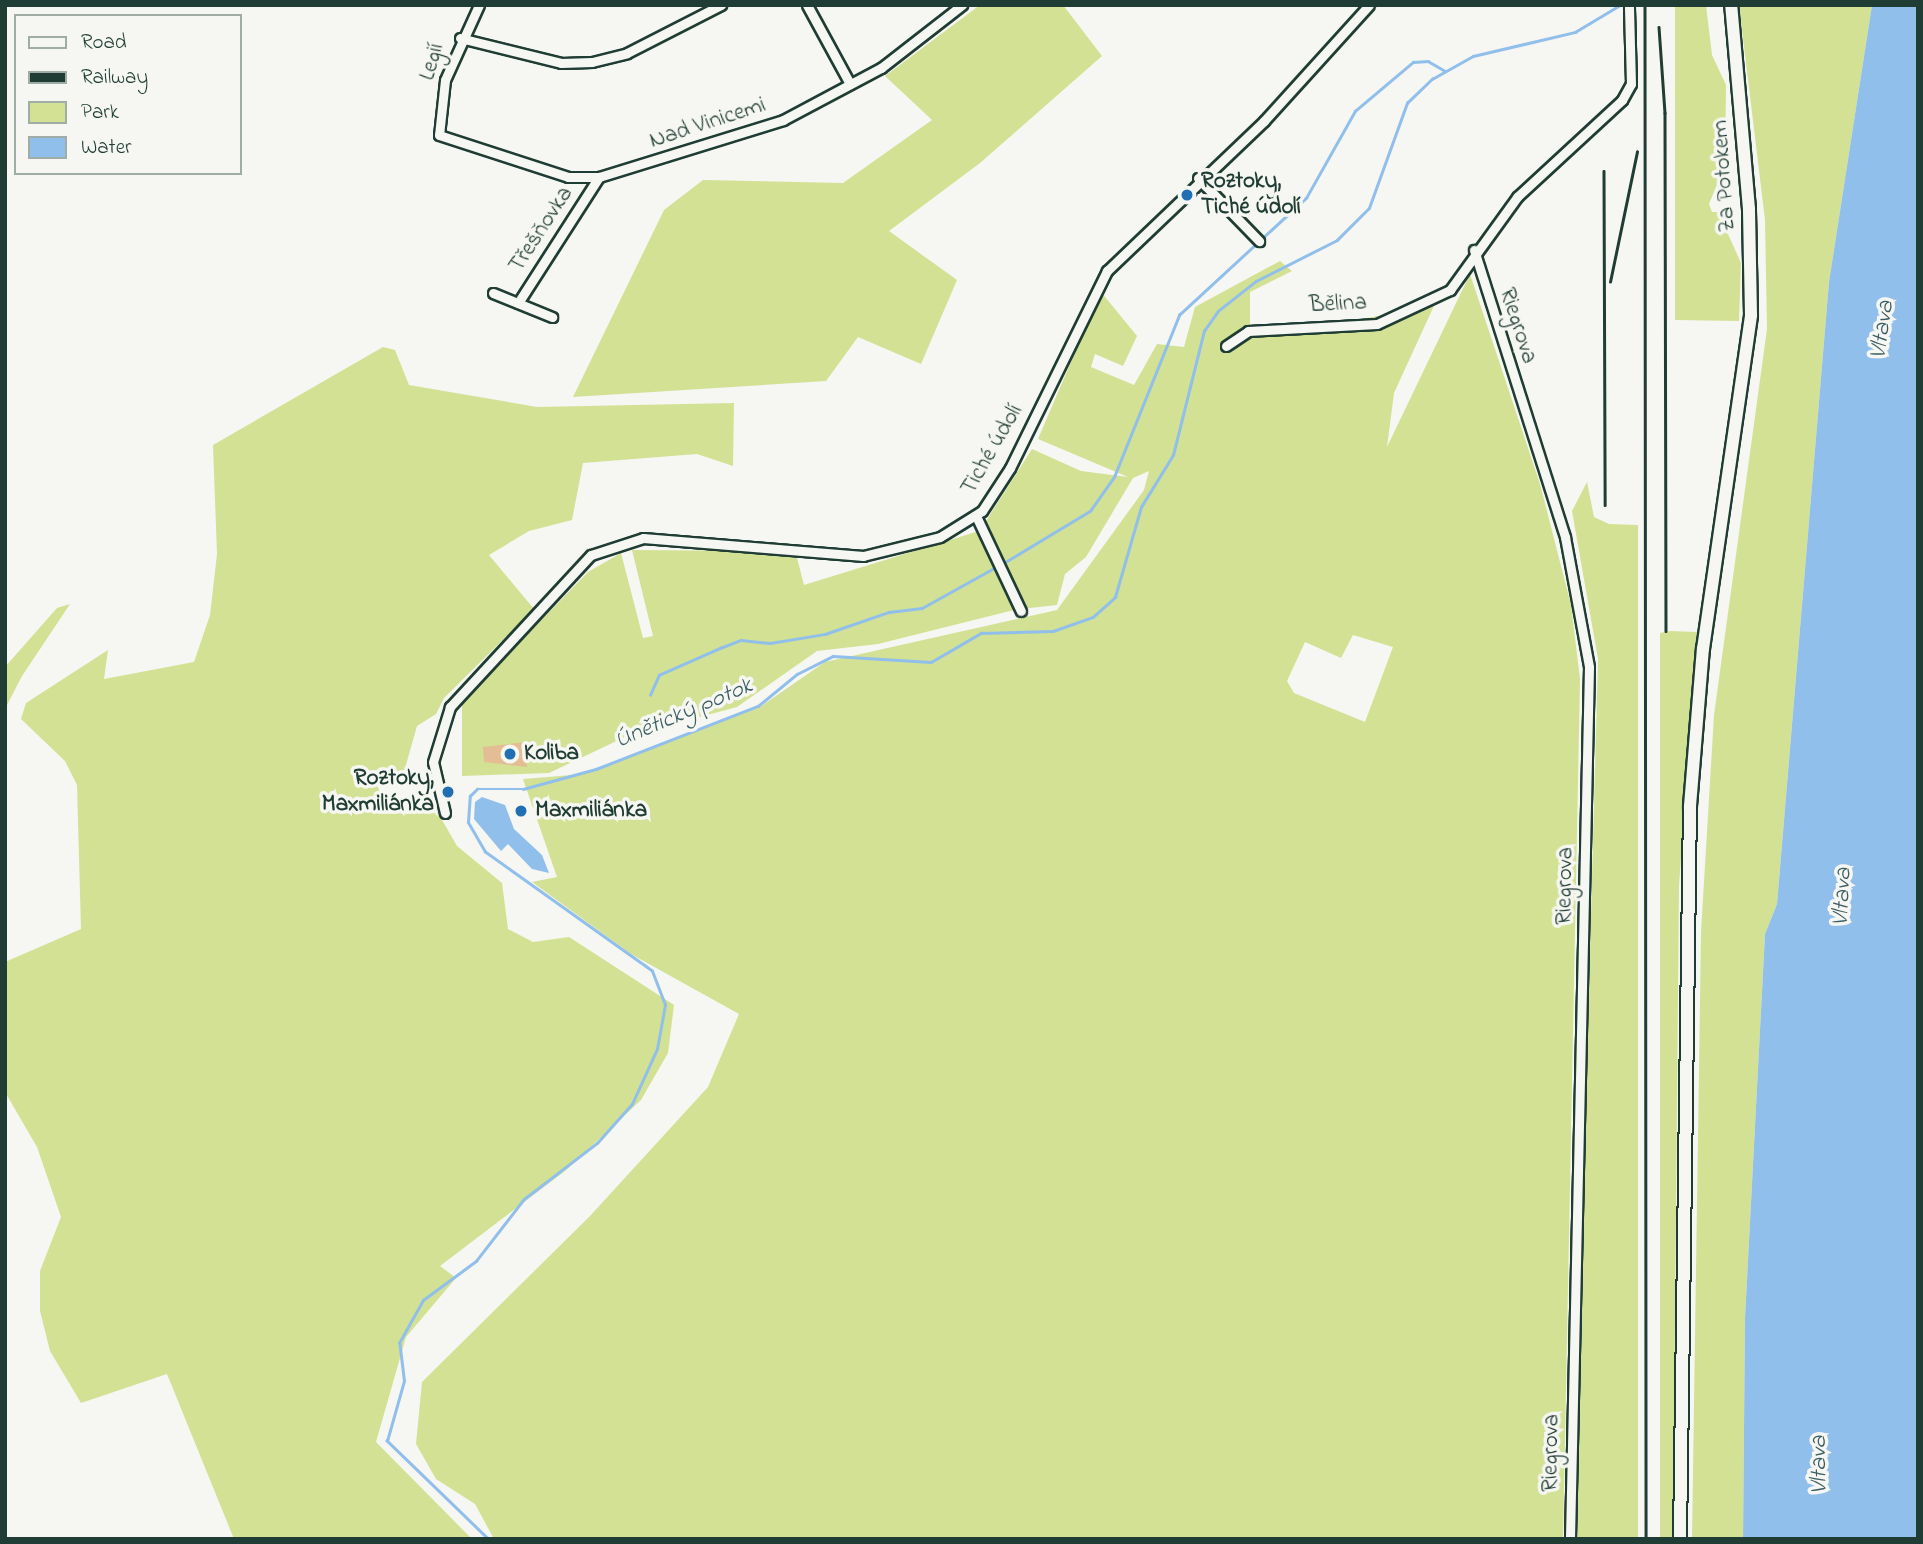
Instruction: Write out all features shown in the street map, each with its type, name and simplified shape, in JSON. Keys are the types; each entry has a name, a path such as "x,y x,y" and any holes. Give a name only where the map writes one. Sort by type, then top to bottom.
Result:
{"main road":[{"name":"Za Potokem","path":"1680,1539 1690,806 1703,649 1750,345 1749,209 1731,5"}],"street":[{"name":"Legií","path":"439,135 445,80 460,38 479,5"},
{"path":"460,38 561,63 592,62 627,53 721,5"},
{"path":"807,5 850,84"},
{"path":"941,20 946,5"},
{"name":"Nad Vinicemi","path":"439,135 568,177 598,177 783,120 881,68 962,5"},
{"name":"Tiché údolí","path":"445,813 433,762 450,707 563,581 591,555 615,544 686,538 863,556 924,542 976,516 1010,468 1107,271 1198,178 1264,121 1369,5"},
{"path":"1474,250 1517,197 1622,100 1631,84 1629,5"},
{"name":"Třešňovka","path":"518,303 598,177"},
{"path":"1198,178 1259,241"},
{"name":"Bělina","path":"1226,346 1248,331 1377,324 1450,290 1474,250"},
{"name":"Riegrova","path":"1474,250 1565,537 1589,667 1570,1539"},
{"name":"Třešňovka","path":"493,293 552,317"},
{"path":"976,516 1021,611"}],"green space":[{"path":"980,5 1063,5 1102,56 980,163 889,231 957,280 921,364 858,337 826,381 573,397 664,210 703,180 843,183 932,120 885,76"},
{"path":"1675,5 1706,5 1712,55 1726,85 1725,165 1709,204 1712,212 1718,212 1741,263 1739,321 1675,320"},
{"path":"1739,5 1872,5 1829,282 1777,904 1765,934 1745,1318 1743,1539 1692,1539 1701,932 1714,715 1767,329 1765,220"},
{"path":"1280,261 1292,271 1250,292 1250,327 1261,337 1411,310 1438,297 1394,393 1387,447 1470,274 1540,484 1571,605 1580,679 1563,1539 494,1539 475,1504 436,1479 416,1444 422,1382 590,1216 708,1087 739,1014 631,954 532,882 557,877 523,779 584,774 760,707 825,662 1057,610 1144,490 1149,471 1133,478 1086,557 1065,574 1057,605 1021,609 986,521 1032,449 1081,471 1128,477 1038,439 1101,292 1137,336 1123,366 1095,354 1091,367 1134,385 1157,344 1184,347 1195,307","holes":["1353,635 1393,647 1365,722 1294,693 1287,681 1305,642 1341,658"]},
{"path":"383,347 395,350 409,385 537,407 734,403 733,466 697,454 583,463 572,520 529,531 489,555 534,609 444,698 436,714 417,726 404,772 377,785 389,814 434,806 457,846 502,883 508,929 533,942 569,937 674,1005 668,1053 641,1100 565,1171 440,1266 456,1278 406,1337 376,1442 472,1539 234,1539 167,1374 81,1403 50,1351 40,1311 40,1271 61,1217 37,1147 5,1092 5,962 81,929 77,785 65,761 21,719 26,703 108,650 104,679 194,662 210,615 217,554 213,445"},
{"path":"1587,482 1594,517 1609,524 1638,525 1638,1539 1574,1539 1598,659 1572,511"},
{"path":"979,531 1014,610 878,644 817,651 737,707 625,737 549,773 462,776 462,702 588,572 621,553 643,638 653,636 632,550 759,551 797,558 804,585"},
{"path":"70,604 22,676 5,709 5,667 57,608"},
{"path":"1697,632 1679,886 1673,1539 1660,1539 1660,633"}],"water":[{"name":"Vltava","path":"1872,5 1918,5 1918,1539 1743,1539 1745,1318 1765,934 1777,904 1829,282"},
{"path":"482,797 505,805 514,829 542,855 549,873 532,869 508,844 501,851 474,819 475,802"}],"building":[{"name":"Koliba","path":"535,741 536,757 526,758 527,767 484,762 483,747"}],"waterway":[{"name":"Únětický potok","path":"488,1539 387,1441 404,1381 399,1343 423,1300 476,1261 524,1199 597,1143 632,1104 657,1049 665,1005 652,971 485,852 468,822 470,796 477,789 523,789 596,769 758,706 797,674 833,656 931,662 981,633 1053,631 1093,617 1115,597 1141,507 1173,455 1204,331 1218,311 1256,281 1337,240 1369,208 1407,103 1432,79 1473,56 1575,32 1620,5"},
{"path":"1002,564 1090,511 1114,477 1179,315 1306,198 1355,111 1413,62 1428,61 1445,71"},
{"path":"650,695 659,675 741,640 770,643 825,634 889,612 922,608 996,567"}],"railway":[{"path":"1645,5 1646,1539"},
{"path":"1659,27 1665,113 1666,631"},
{"path":"1610,282 1637,152"},
{"path":"1604,171 1605,505"}],"place":[{"name":"Roztoky, Tiché údolí","path":"1187,195"},
{"name":"Koliba","path":"510,754"},
{"name":"Roztoky, Maxmiliánka","path":"448,792"},
{"name":"Maxmiliánka","path":"521,811"}]}
